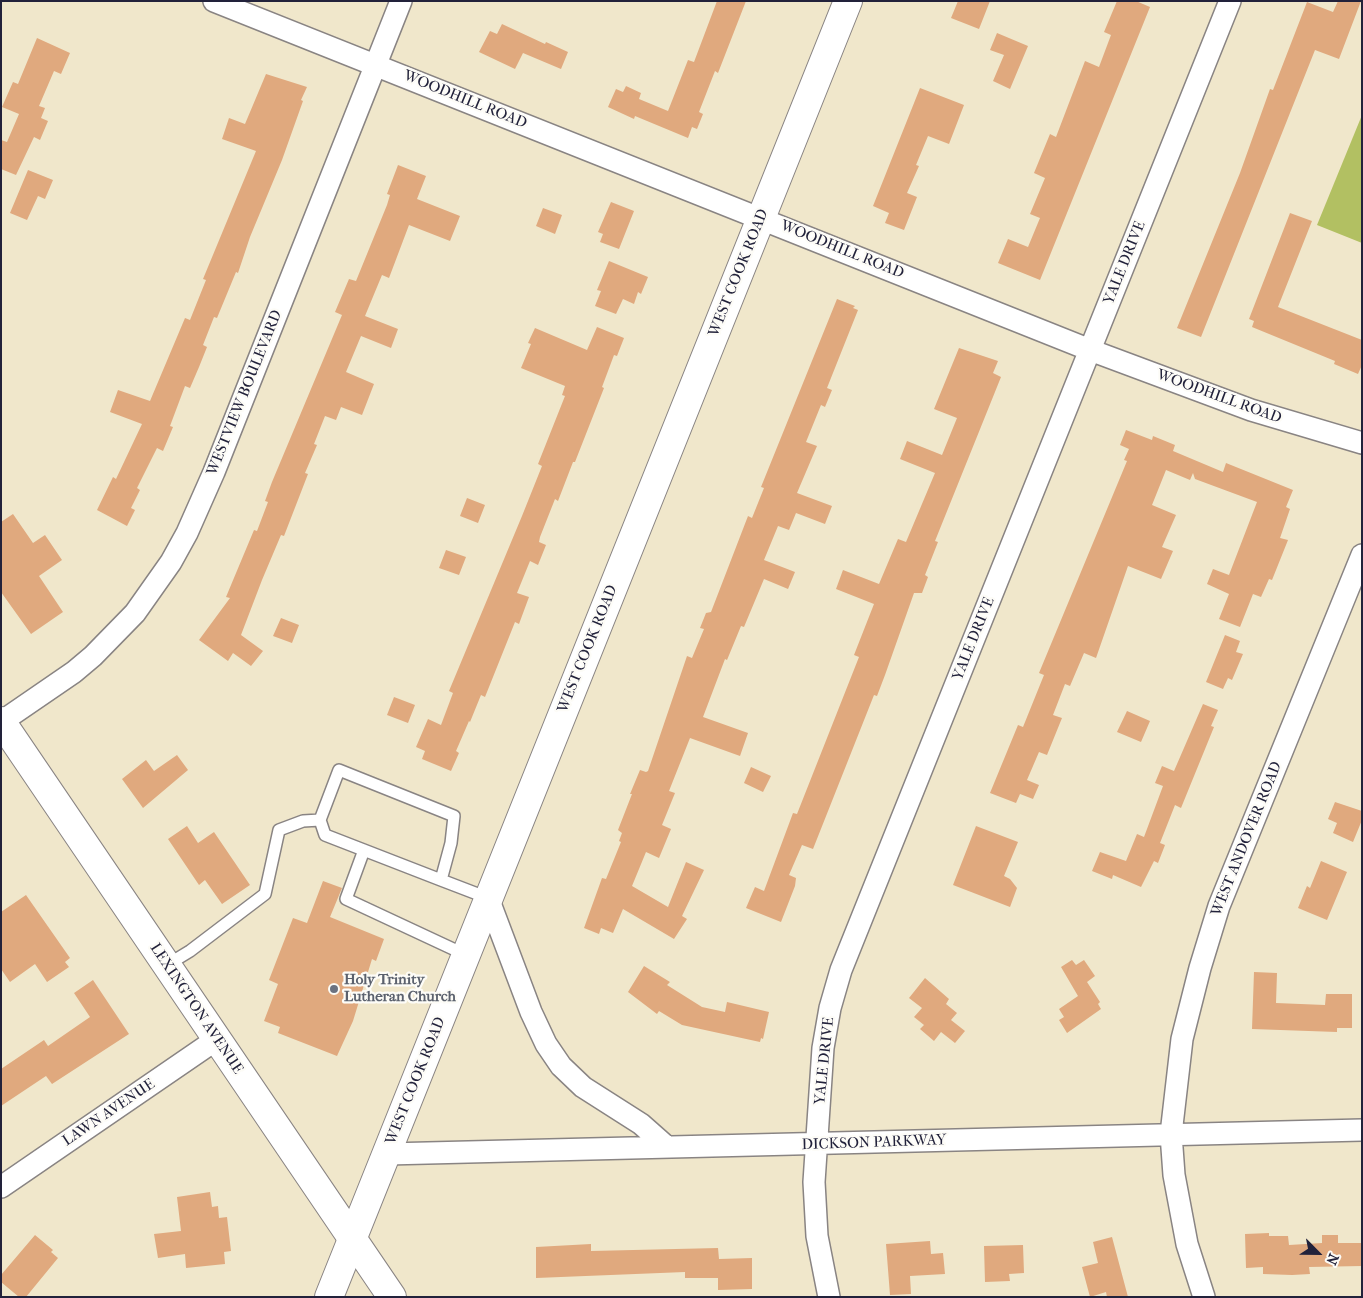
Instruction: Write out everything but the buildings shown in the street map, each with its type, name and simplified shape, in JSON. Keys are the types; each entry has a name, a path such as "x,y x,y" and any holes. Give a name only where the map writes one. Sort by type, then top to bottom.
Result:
{"main road":[{"name":"WEST COOK ROAD","path":"330,1297 848,1"},
{"name":"LEXINGTON AVENUE","path":"2,722 392,1297"}],"street":[{"name":"WOODHILL ROAD","path":"214,1 1090,350 1251,410 1362,443"},
{"name":"WESTVIEW BOULEVARD","path":"2,722 74,672 93,656 135,613 171,562 187,533 214,472 401,1"},
{"name":"YALE DRIVE","path":"829,1297 817,1236 814,1182 823,1048 830,1008 841,970 1230,1"},
{"name":"WEST ANDOVER ROAD","path":"1204,1297 1187,1244 1174,1175 1171,1134 1182,1039 1200,968 1219,906 1362,555"},
{"path":"488,898 531,1012 546,1044 562,1066 583,1087 641,1124 667,1147"},
{"name":"LAWN AVENUE","path":"1,1187 217,1039"},
{"name":"DICKSON PARKWAY","path":"386,1154 1362,1130"}],"lane":[{"path":"441,880 451,843 454,816 339,770 320,820 325,835 441,880 488,898"},
{"path":"167,965 190,951 265,894 279,830 303,821 320,820"},
{"path":"364,850 346,899 466,956"}],"green space":[{"path":"1362,115 1362,243 1317,225"}],"place":[{"name":"Holy Trinity Lutheran Church","path":"334,989"}]}
